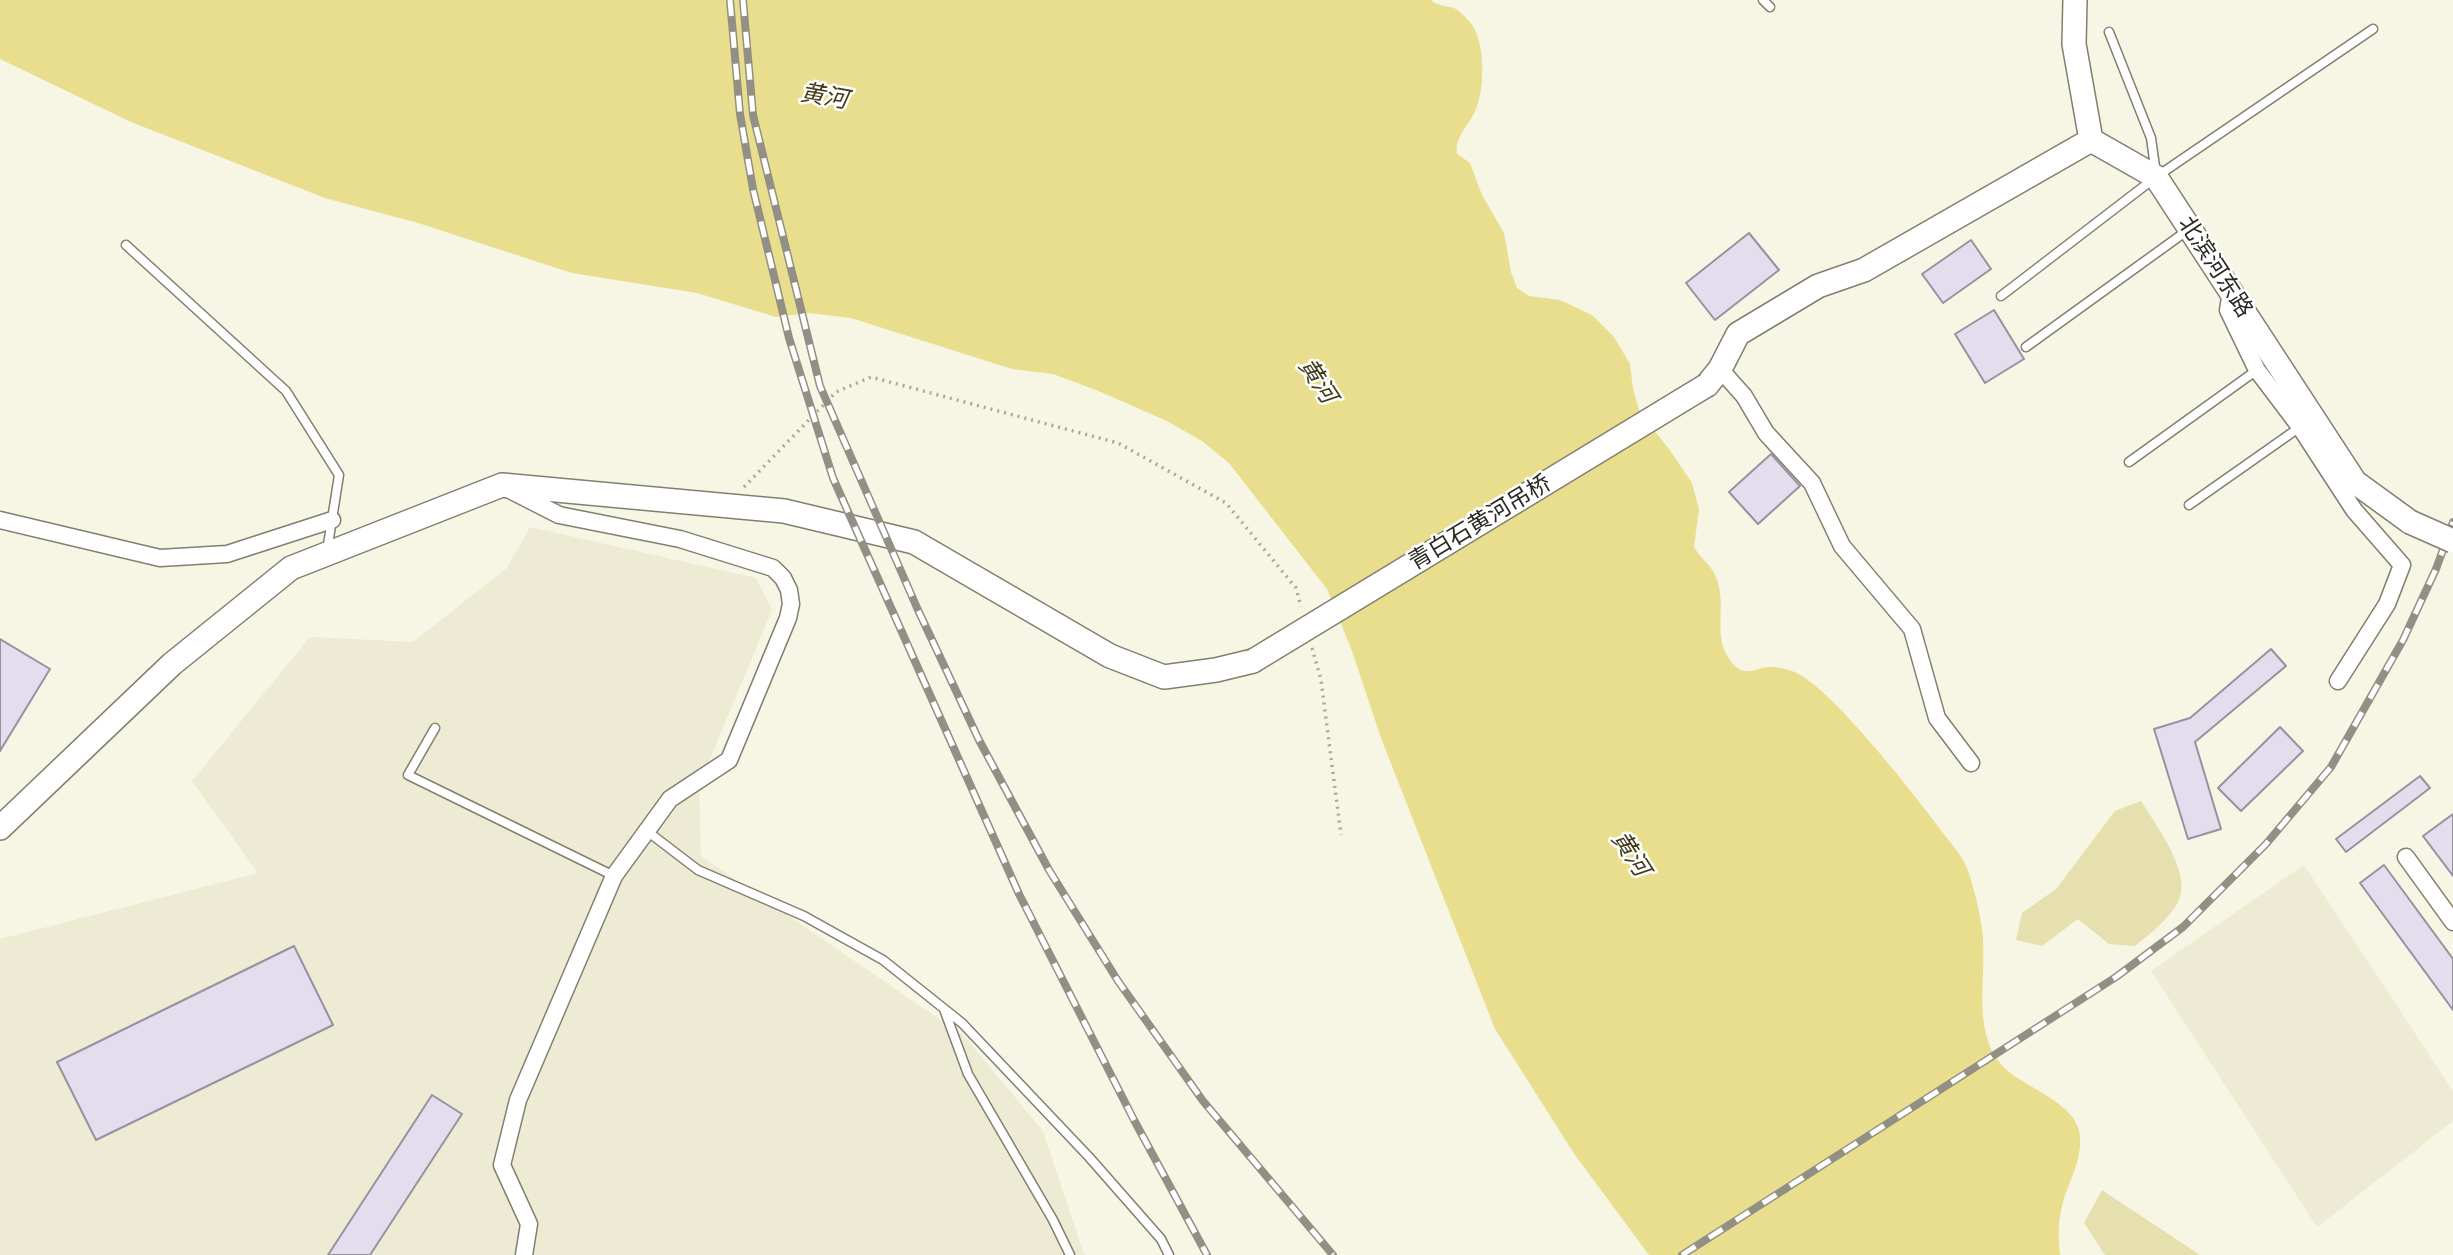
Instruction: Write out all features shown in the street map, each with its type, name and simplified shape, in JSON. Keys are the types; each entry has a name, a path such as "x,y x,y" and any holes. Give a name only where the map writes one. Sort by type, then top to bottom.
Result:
{"street":[{"path":"1971,763 1937,718 1912,629 1842,546 1812,482 1766,433 1744,396 1713,377 1738,334 1818,286 1864,270 2091,140 2074,44 2076,0"},
{"name":"北滨河东路","path":"2091,140 2157,177 2355,482 2410,522 2453,541"},
{"path":"2231,292 2228,310 2257,370 2300,427 2354,510 2402,565 2387,604 2338,681"},
{"name":"青白石黄河吊桥","path":"502,485 784,511 914,542 1111,656 1164,677 1216,670 1252,661 1713,377"},
{"path":"0,828 172,664 291,568 502,485 559,515 680,539 773,568 783,578 789,590 791,604 788,618 729,760 670,799 614,876 518,1100 502,1165 529,1224 524,1255"},
{"path":"0,520 160,558 227,554 332,520"},
{"path":"2406,857 2453,922"}],"lane":[{"path":"1763,0 1770,8"},
{"path":"2001,296 2157,177 2373,29"},
{"path":"2109,32 2151,138 2157,177"},
{"path":"2026,347 2190,229"},
{"path":"126,245 286,391 339,475 327,554"},
{"path":"2129,462 2257,370"},
{"path":"2189,505 2300,427"},
{"path":"435,728 408,775 614,876"},
{"path":"646,831 698,870 804,916 883,960 944,1008 962,1023 1089,1157 1161,1239 1169,1255"},
{"path":"944,1008 968,1074 1053,1220 1070,1255"}],"path":[{"path":"726,506 836,392 871,377 1118,443 1226,503 1296,589 1303,615"},
{"path":"1310,641 1321,680 1342,835"}],"shaded area":[{"path":"530,527 756,578 772,610 699,785 701,856 964,1036 1043,1131 1084,1255 0,1255 0,939 258,873 192,781 310,637 413,642 507,568"},
{"path":"2141,801 2170,848 2180,874 2180,897 2167,917 2135,946 2109,944 2078,919 2042,946 2016,940 2022,913 2056,889 2115,811"},
{"path":"2304,865 2453,1091 2453,1121 2317,1227 2151,971"},
{"path":"2102,1190 2200,1255 2105,1255 2084,1223"}],"water":[{"name":"黄河","path":"0,0 1431,0 1458,10 1474,28 1478,38 1482,76 1479,100 1460,136 1457,154 1470,163 1482,195 1504,233 1511,272 1517,288 1529,296 1560,300 1592,315 1614,337 1630,364 1640,413 1692,483 1699,509 1694,547 1716,577 1721,601 1721,635 1728,656 1740,670 1771,667 1792,671 1825,694 1894,770 1965,863 1981,923 1983,1017 1991,1049 2009,1072 2069,1113 2077,1124 2080,1136 2077,1162 2060,1215 2060,1255 1649,1255 1575,1155 1495,1029 1381,738 1352,651 1327,589 1229,463 1202,441 1167,421 1053,374 1012,369 851,318 809,313 776,317 697,293 572,273 418,223 325,198 131,122 0,59"}],"building":[{"path":"1749,233 1779,270 1715,320 1686,283"},
{"path":"1971,240 1991,269 1943,303 1922,274"},
{"path":"1994,310 2024,359 1985,383 1955,334"},
{"path":"1771,454 1800,486 1758,524 1729,492"},
{"path":"0,639 50,669 0,751"},
{"path":"2271,649 2286,666 2195,742 2221,829 2188,839 2154,729 2190,718"},
{"path":"2280,727 2303,751 2241,811 2218,788"},
{"path":"2420,776 2430,788 2346,852 2336,839"},
{"path":"2453,814 2453,876 2423,836"},
{"path":"2384,865 2453,959 2453,1010 2360,883"},
{"path":"294,946 333,1025 96,1140 57,1062"},
{"path":"432,1095 462,1114 370,1255 328,1255"}],"railway":[{"path":"730,0 740,114 753,189 789,338 833,478 1019,894 1134,1120 1207,1255"},
{"path":"743,0 753,115 820,386 918,610 979,740 1049,870 1118,981 1203,1101 1333,1255"},
{"path":"1682,1255 2116,977 2183,927 2266,844 2331,767 2403,640 2436,569 2453,522"}]}
